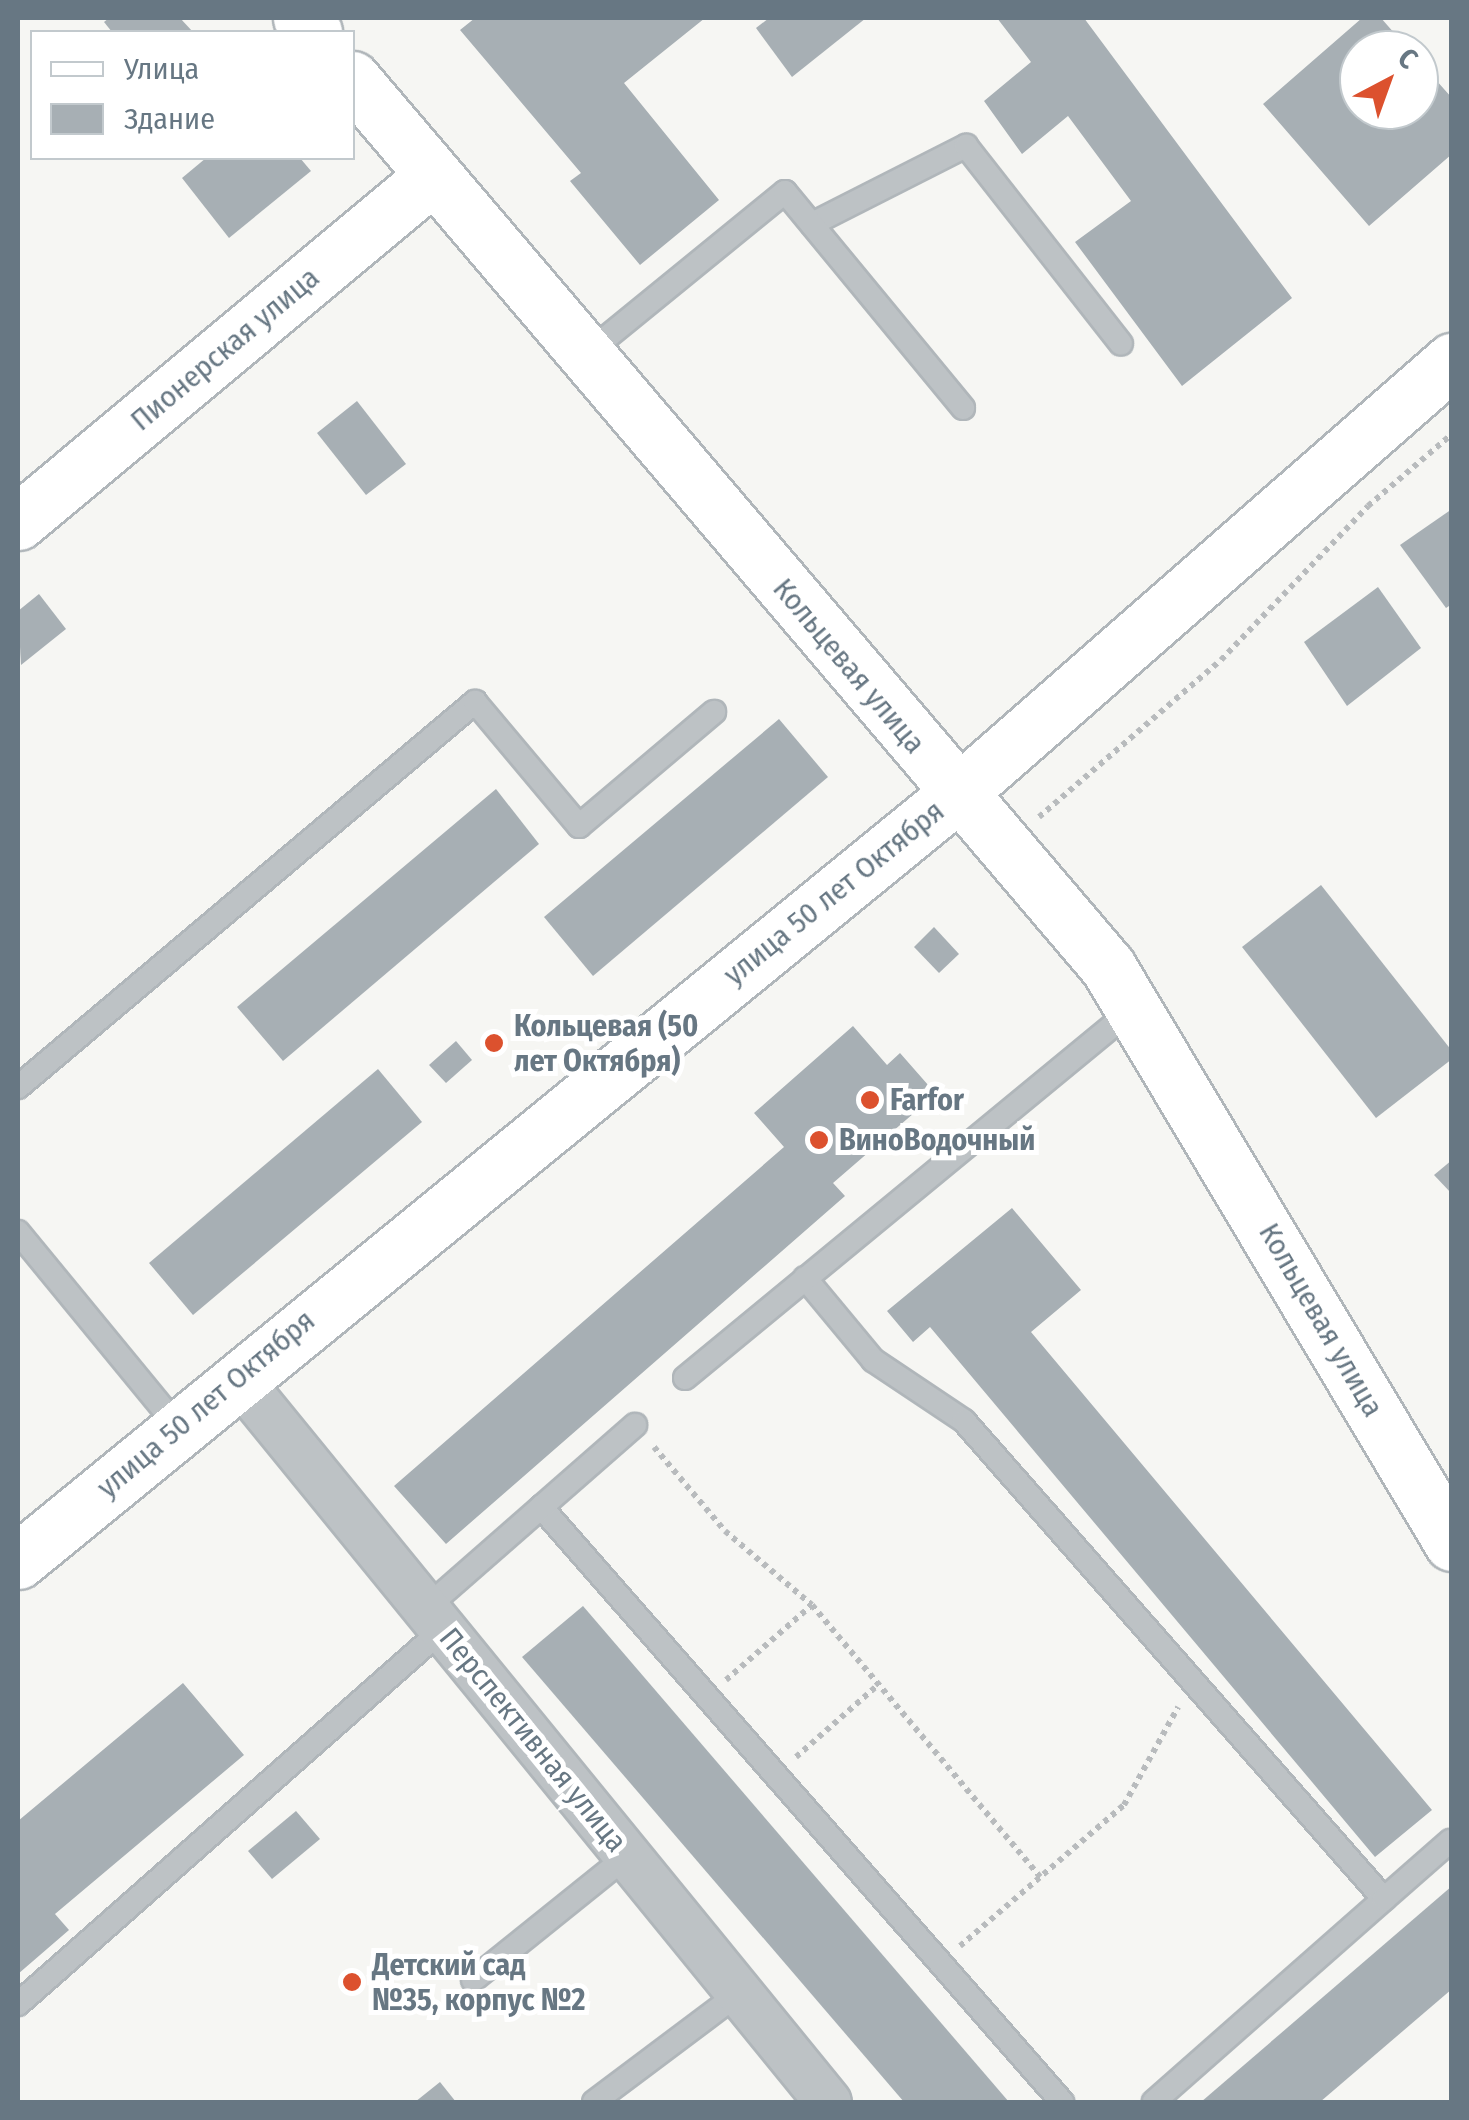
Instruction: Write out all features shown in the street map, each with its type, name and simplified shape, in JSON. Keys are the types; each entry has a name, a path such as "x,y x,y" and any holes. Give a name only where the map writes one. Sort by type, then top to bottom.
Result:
{"street":[{"name":"Кольцевая улица","path":"355,83 956,794 1108,967 1452,1543"},
{"name":"Пионерская улица","path":"18,522 433,176"},
{"name":"улица 50 лет Октября","path":"18,1561 238,1377 956,794 1452,361"},
{"name":"Перспективная улица","path":"238,1377 828,2102"}],"lane":[{"path":"812,224 966,146 1121,344"},
{"path":"585,355 785,192 964,408"},
{"path":"18,1087 475,702 579,826 714,712"},
{"path":"685,1378 1133,1009"},
{"path":"18,1232 178,1427"},
{"path":"805,1278 873,1360 964,1421 1384,1899"},
{"path":"18,2004 434,1619 541,1507 635,1425"},
{"path":"541,1507 1062,2102"},
{"path":"1154,2102 1450,1840"},
{"path":"473,1980 627,1856"},
{"path":"594,2102 739,1993"}],"path":[{"path":"1004,848 1221,660 1368,506 1452,434"},
{"path":"635,1425 725,1531 812,1606 1040,1876"},
{"path":"707,1697 812,1606"},
{"path":"940,1963 1124,1805 1192,1681"},
{"path":"775,1775 878,1685"}],"building":[{"path":"109,18 180,18 191,30 110,30 104,22"},
{"path":"475,18 705,18 624,83 719,200 640,265 570,181 581,173 460,30"},
{"path":"769,18 866,18 792,77 756,28"},
{"path":"997,18 1084,18 1292,298 1182,386 1075,242 1131,201 1068,116 1022,154 984,101 1031,62"},
{"path":"1362,18 1381,18 1392,30 1348,30"},
{"path":"1339,38 1339,130 1439,130 1439,83 1452,98 1452,154 1369,226 1263,104"},
{"path":"204,160 302,160 311,171 229,238 182,178"},
{"path":"357,401 406,464 366,495 317,433"},
{"path":"1452,509 1452,604 1446,608 1400,545"},
{"path":"1378,587 1421,648 1347,706 1304,642"},
{"path":"39,594 66,629 21,665 18,611"},
{"path":"779,719 828,777 593,976 544,917"},
{"path":"496,789 539,844 283,1061 237,1007"},
{"path":"1321,885 1452,1051 1452,1059 1376,1118 1242,947"},
{"path":"934,927 959,954 939,973 914,947"},
{"path":"853,1026 887,1065 900,1053 936,1094 833,1183 845,1196 446,1544 394,1486 784,1147 754,1113"},
{"path":"456,1041 472,1060 446,1083 429,1065"},
{"path":"378,1069 422,1122 193,1315 149,1263"},
{"path":"1452,1160 1452,1194 1434,1175"},
{"path":"1012,1208 1081,1290 1031,1332 1432,1810 1375,1857 930,1327 913,1342 887,1311"},
{"path":"583,1606 1009,2102 904,2102 522,1657"},
{"path":"183,1683 244,1755 55,1914 69,1930 18,1974 18,1821"},
{"path":"296,1811 320,1839 272,1879 248,1851"},
{"path":"1452,1886 1452,1989 1320,2102 1201,2102"},
{"path":"440,2082 456,2102 415,2102"}],"place":[{"name":"Кольцевая (50 лет Октября)","path":"494,1043"},
{"name":"Farfor","path":"870,1100"},
{"name":"ВиноВодочный","path":"819,1140"},
{"name":"Детский сад №35, корпус №2","path":"352,1982"}]}
